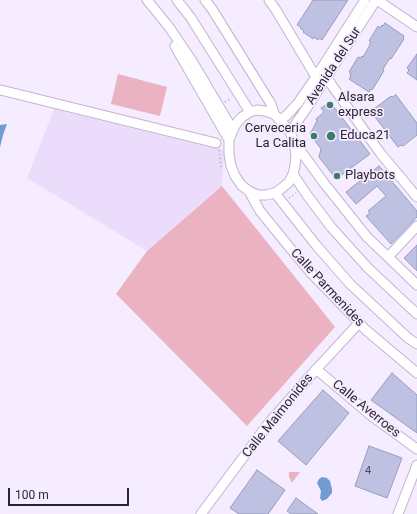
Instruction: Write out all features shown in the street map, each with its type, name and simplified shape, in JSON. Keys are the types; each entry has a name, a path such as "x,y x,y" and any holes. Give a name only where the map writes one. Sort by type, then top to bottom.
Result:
{"street":[{"path":"147,0 192,61 232,130"},
{"path":"177,0 191,18 250,112"},
{"path":"205,0 271,104 277,117 290,132 294,142 296,156 295,166 289,182 275,193 258,195 242,186 235,176 231,166 229,140 232,130 242,117 250,112 257,110 265,111 277,117"},
{"path":"269,0 316,77"},
{"name":"Avenida del Sur","path":"290,132 306,109 324,73 365,0"},
{"path":"376,0 417,27"},
{"name":"Avenida del Sur","path":"277,117 286,116 298,103 316,77 324,73 376,0"},
{"path":"168,27 176,48 229,140"},
{"path":"324,73 381,154 417,197"},
{"path":"1,90 216,143"},
{"path":"294,142 367,237 417,285"},
{"path":"293,174 331,227 368,268 417,314"},
{"name":"Calle Parmenides","path":"249,191 260,211 311,273 366,330 417,373"},
{"path":"275,193 316,245 350,284 408,338 417,344"},
{"path":"388,257 417,226"},
{"name":"Calle Maimonides","path":"202,514 268,424 359,323"},
{"name":"Calle Averroes","path":"316,369 373,417 417,449"},
{"path":"398,514 417,465"}],"path":[{"path":"283,203 302,188"}],"shaded area":[{"path":"118,74 167,87 160,116 111,104"},
{"path":"54,109 224,150 222,186 147,251 27,178"},
{"path":"222,186 335,327 247,426 116,294 147,251"},
{"path":"289,472 300,472 292,483 289,477"}],"water":[{"path":"7,124 3,135 0,147 0,125"},
{"path":"322,477 327,478 330,481 332,493 327,499 322,501 320,498 321,491 317,483"}],"building":[{"path":"313,0 348,0 322,40 319,38 318,40 314,37 313,39 303,32 304,31 300,28 301,27 297,25"},
{"path":"385,23 404,36 404,39 383,69 384,70 372,90 371,89 369,92 349,79 351,73 349,72 358,57 363,57 370,45 371,42 369,41 378,26 380,28"},
{"path":"417,54 417,80 407,73 409,70 407,68"},
{"path":"396,95 417,123 417,135 403,146 401,145 398,147 372,113 375,110 374,109 391,96"},
{"path":"330,102 370,154 336,179 319,157 321,149 310,134 317,121 316,119 324,112 321,108"},
{"path":"379,166 417,211 417,217 391,244 366,216 370,213 368,211 386,196 377,186 356,204 346,192"},
{"path":"417,245 417,271 404,258"},
{"path":"392,373 417,395 417,433 371,400"},
{"path":"323,390 349,413 306,465 278,441"},
{"path":"369,446 402,458 387,498 355,486"},
{"path":"257,470 285,490 268,514 239,514 230,508"},
{"path":"296,498 318,514 291,514 287,511"}],"place":[{"name":"Alsara express","path":"330,105"},
{"name":"Cerveceria La Calita","path":"314,136"},
{"name":"Educa21","path":"331,136"},
{"name":"Playbots","path":"337,176"}]}
